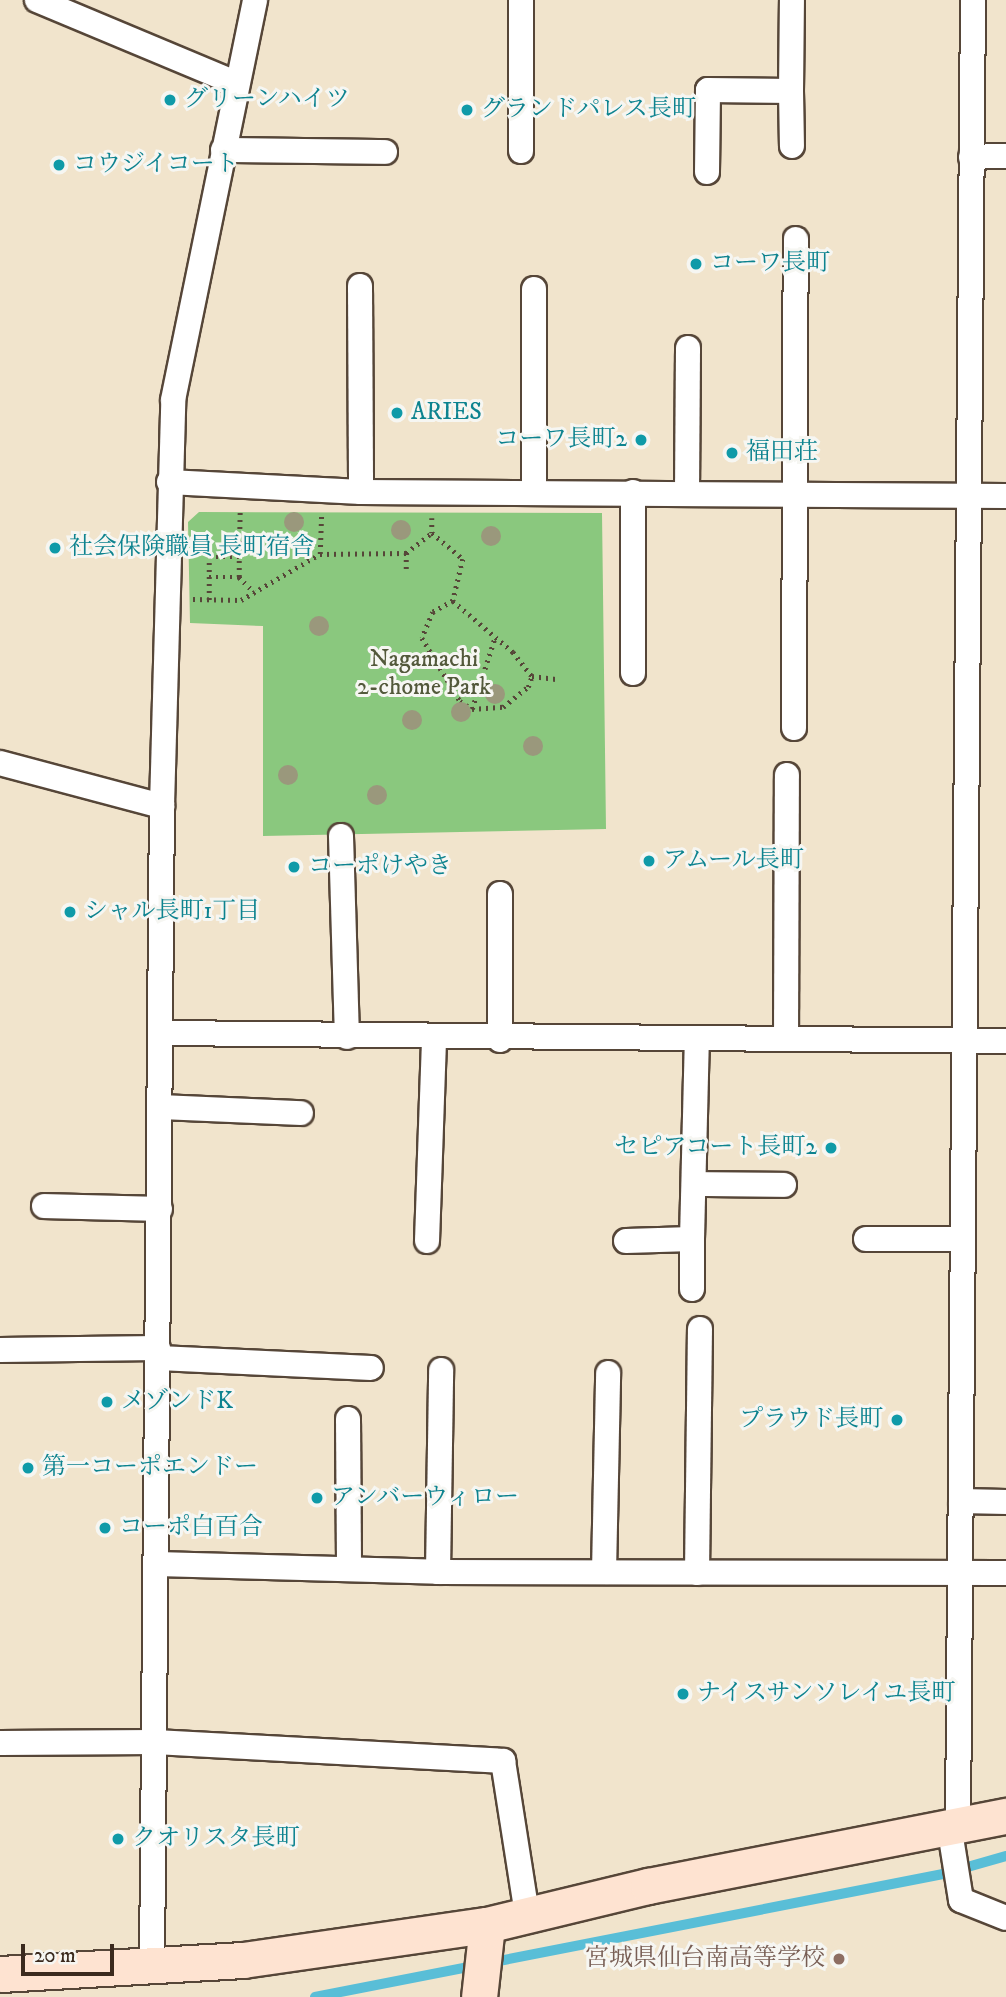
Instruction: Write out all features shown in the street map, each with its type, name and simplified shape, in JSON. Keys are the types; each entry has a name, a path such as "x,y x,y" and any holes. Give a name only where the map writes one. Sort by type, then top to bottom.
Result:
{"street":[{"path":"37,0 228,80"},
{"path":"152,1967 162,806 169,482 175,387 255,0"},
{"path":"521,151 522,0"},
{"path":"792,0 792,146"},
{"path":"973,0 962,1572 953,1833 956,1885 961,1900 1006,1918"},
{"path":"707,172 708,90 791,91"},
{"path":"223,150 385,152"},
{"path":"971,157 1006,156"},
{"path":"794,728 796,239"},
{"path":"360,286 361,492"},
{"path":"534,289 534,493"},
{"path":"687,493 688,348"},
{"path":"169,482 361,492 1006,496"},
{"path":"632,673 633,492"},
{"path":"0,763 162,806"},
{"path":"786,1039 787,775"},
{"path":"341,836 347,1037"},
{"path":"500,894 500,1040"},
{"path":"161,1033 500,1040 1006,1041"},
{"path":"427,1241 434,1037"},
{"path":"692,1289 697,1040"},
{"path":"161,1107 301,1113"},
{"path":"695,1184 784,1185"},
{"path":"44,1206 160,1209"},
{"path":"626,1241 691,1239"},
{"path":"866,1239 963,1239"},
{"path":"697,1573 700,1329"},
{"path":"0,1350 158,1353 370,1368"},
{"path":"438,1572 441,1370"},
{"path":"604,1572 608,1373"},
{"path":"348,1419 349,1569"},
{"path":"961,1501 1006,1502"},
{"path":"157,1564 438,1572 1006,1573"},
{"path":"0,1743 155,1742 503,1761 527,1915"},
{"path":"0,1974 243,1960 485,1932 527,1915 953,1833 1006,1816"},
{"path":"479,1993 485,1932"}],"path":[{"path":"240,503 239,577 254,593"},
{"path":"432,513 432,533"},
{"path":"320,528 320,554"},
{"path":"182,600 241,600 320,554 406,553 432,533"},
{"path":"432,533 463,559 453,601 433,612 422,638 460,701 472,709 503,707 528,687 532,676"},
{"path":"406,553 406,569"},
{"path":"209,600 209,557 239,557"},
{"path":"209,577 239,577"},
{"path":"453,601 495,637 532,676 558,679"},
{"path":"472,709 495,637"}],"green space":[{"name":"Nagamachi 2-chome Park","path":"199,512 602,513 606,829 263,836 263,626 190,623 188,522"}],"waterway":[{"path":"315,1997 943,1874 1006,1856"}],"place":[{"name":"グリーンハイツ","path":"170,100"},
{"name":"グランドパレス長町","path":"467,110"},
{"name":"コウジイコート","path":"59,165"},
{"name":"コーワ長町","path":"696,264"},
{"name":"ARIES","path":"397,413"},
{"name":"コーワ長町2","path":"641,440"},
{"name":"福田荘","path":"732,453"},
{"name":"社会保険職員 長町宿舎","path":"55,548"},
{"name":"アムール長町","path":"649,861"},
{"name":"コーポけやき","path":"294,867"},
{"name":"シャル長町1丁目","path":"70,912"},
{"name":"セピアコート長町2","path":"831,1148"},
{"name":"メゾンドK","path":"107,1402"},
{"name":"プラウド長町","path":"897,1420"},
{"name":"第一コーポエンドー","path":"28,1468"},
{"name":"アンバーウィロー","path":"317,1498"},
{"name":"コーポ白百合","path":"105,1528"},
{"name":"ナイスサンソレイユ長町","path":"683,1694"},
{"name":"クオリスタ長町","path":"118,1839"},
{"name":"宮城県仙台南高等学校","path":"839,1959"}]}
